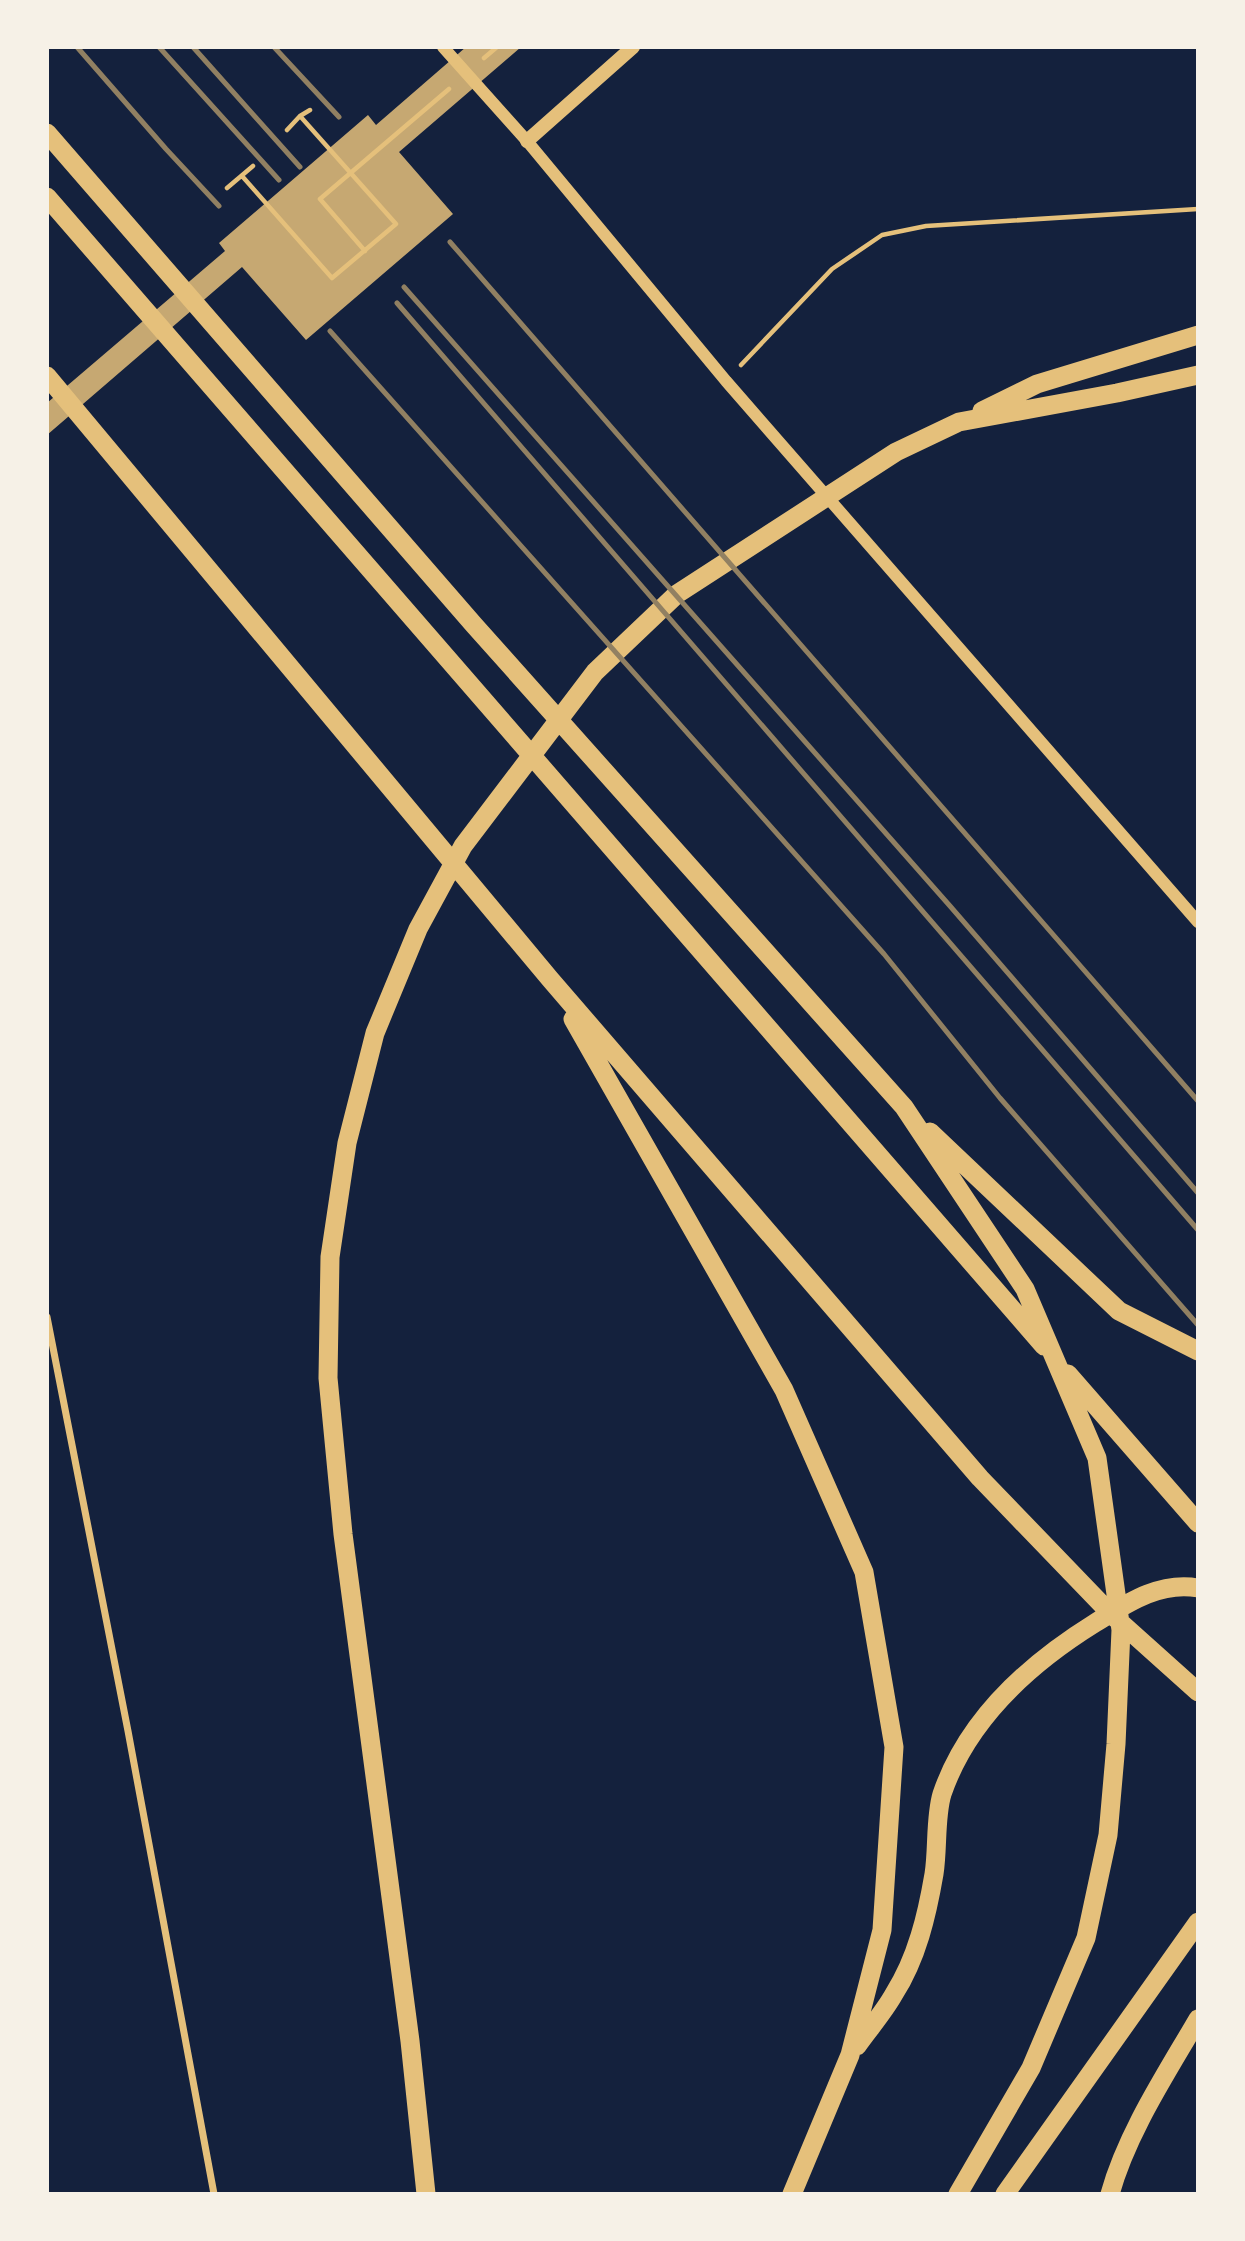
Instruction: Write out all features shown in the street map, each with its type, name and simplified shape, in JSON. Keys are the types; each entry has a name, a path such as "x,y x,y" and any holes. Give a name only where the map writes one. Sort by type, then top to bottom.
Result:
{"highway":[{"path":"47,133 474,625 904,1107 1119,1311 1198,1351"},
{"path":"47,197 1198,1523"},
{"path":"426,2194 410,2041 343,1534 328,1378 330,1257 347,1143 375,1033 418,929 463,846 595,672 677,593 896,452 1037,384 1198,335"},
{"path":"959,422 1198,375"},
{"path":"47,376 550,979 979,1478 1111,1614 1198,1692"},
{"path":"550,979 783,1390 864,1572 894,1747 881,1930 850,2055 792,2194"},
{"path":"904,1107 1025,1289 1097,1458 1121,1630 1116,1744 1108,1835 1086,1938 1031,2068 958,2194"},
{"path":"850,2055 895,1993 923,1930 935,1871 942,1796 962,1750 997,1700 1063,1644 1144,1594 1185,1586 1198,1588"},
{"path":"1006,2194 1198,1922"},
{"path":"1110,2194 1115,2174 1155,2092 1198,2019"}],"main road":[{"path":"527,141 633,47"}],"street":[{"path":"443,47 527,141 726,381 1198,922"},
{"path":"47,1317 131,1745 214,2194"}],"path":[{"path":"490,53 497,47"},
{"path":"365,251 320,199 443,94"},
{"path":"287,130 310,110"},
{"path":"242,176 332,278 396,225 300,116"},
{"path":"227,188 253,166"},
{"path":"726,381 832,269 882,235 926,226 1198,209"}],"building":[{"path":"466,47 521,47 399,152 453,214 306,340 242,267 47,435 47,403 225,251 219,243 368,115 376,125"}],"railway":[{"path":"77,47 219,206"},
{"path":"159,47 279,180"},
{"path":"193,47 300,167"},
{"path":"274,47 339,117"},
{"path":"450,242 1198,1101"},
{"path":"404,287 950,906 1198,1193"},
{"path":"397,303 1198,1230"},
{"path":"330,331 884,954 1000,1098 1198,1325"}]}
